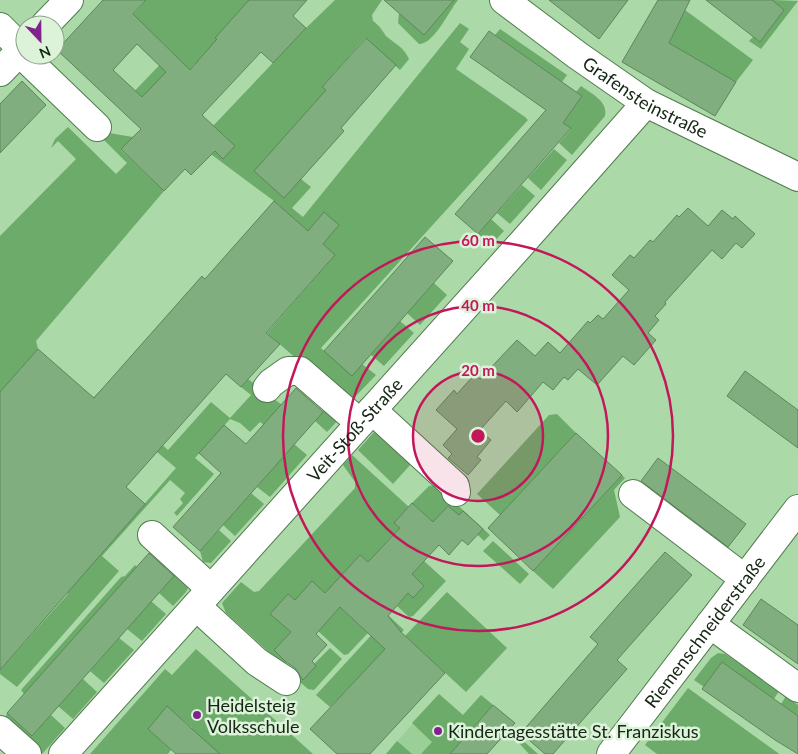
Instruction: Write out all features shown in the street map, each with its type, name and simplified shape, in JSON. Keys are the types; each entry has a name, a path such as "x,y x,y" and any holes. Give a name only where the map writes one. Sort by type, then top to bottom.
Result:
{"street":[{"path":"55,15 69,0"},
{"name":"Grafensteinstraße","path":"504,0 577,55 646,103 798,177"},
{"path":"0,27 15,42"},
{"path":"0,72 15,56"},
{"path":"37,65 96,127"},
{"name":"Veit-Stoß-Straße","path":"63,754 646,103"},
{"path":"267,388 288,371 300,371 366,416 461,491"},
{"path":"633,494 745,579"},
{"name":"Riemenschneiderstraße","path":"611,754 798,509"},
{"path":"152,535 257,662 281,685"},
{"path":"710,624 798,688"},
{"path":"0,730 27,754"}],"shaded area":[{"path":"146,0 249,0 216,38 247,67 205,53 173,88 135,105 126,100 172,52 133,15"},
{"path":"335,0 382,0 372,15 373,21 386,36 402,49 409,59 400,70 365,38 322,87 353,114 314,104 263,161 301,179 311,187 292,208 303,217 460,23 469,29 460,42 469,49 456,69 528,120 321,348 352,375 362,364 376,375 351,401 338,395 267,333 335,255 274,201 204,149 213,126"},
{"path":"453,0 458,0 436,33 425,43 419,44 398,23 399,13 424,34"},
{"path":"772,0 798,1 761,49 749,41 753,37 760,42 784,10"},
{"path":"685,10 753,60 736,82 669,43"},
{"path":"500,29 567,75 562,82 495,35"},
{"path":"581,86 602,102 605,116 572,155 559,143 571,129 563,123 582,96 576,92"},
{"path":"68,127 116,174 127,163 99,135 103,132 133,137 121,150 164,191 36,341 38,349 0,392 0,236 76,159 58,141 51,148 55,139"},
{"path":"554,149 567,160 541,190 528,178"},
{"path":"522,185 535,196 510,224 497,213"},
{"path":"491,219 504,231 491,245 478,234"},
{"path":"434,283 447,295 420,325 407,313"},
{"path":"400,321 414,333 384,366 370,354"},
{"path":"248,379 282,405 264,425 260,422 250,432 240,423 230,419 195,458 214,474 177,516 174,513 183,503 180,499 185,493 170,480 102,556 119,571 17,687 0,674 0,670 176,468 93,398 101,390 168,450 211,402 230,418 251,395 241,387"},
{"path":"326,408 341,417 327,432 315,421"},
{"path":"557,414 576,433 500,515 477,494 549,415"},
{"path":"375,431 411,464 393,484 358,450"},
{"path":"294,444 307,455 270,497 257,487"},
{"path":"352,455 409,507 394,523 400,528 382,547 378,571 360,555 341,576 331,599 312,582 295,600 288,594 271,614 291,632 274,650 286,662 283,665 226,613 222,603 241,582 254,592 259,591 355,488 355,482 343,465"},
{"path":"622,475 625,478 614,490 620,517 553,589 533,571"},
{"path":"436,485 490,535 484,541 448,506 433,522 412,503 429,486"},
{"path":"251,493 264,504 235,536 223,525"},
{"path":"219,530 231,541 211,563 203,562 200,551"},
{"path":"493,541 529,574 520,584 483,551"},
{"path":"424,561 446,581 413,616 409,617 397,606 408,593 413,597 424,586 412,574"},
{"path":"135,565 137,567 24,694 21,690 121,577 125,576"},
{"path":"175,574 189,586 173,606 159,593"},
{"path":"447,592 507,648 466,692 405,636"},
{"path":"151,601 166,614 142,641 127,629"},
{"path":"340,607 368,633 348,654 344,655 318,631"},
{"path":"389,616 404,630 330,707 316,695"},
{"path":"119,638 134,650 104,683 90,671"},
{"path":"330,648 342,659 314,690 308,689 291,674 293,671 303,679 316,666 314,664"},
{"name":"Heidelsteig Volksschule","path":"196,649 313,754 220,754 189,732 192,728 167,707 148,729 171,750 168,754 90,754 165,669 172,675"},
{"path":"718,653 725,654 779,691 774,699 722,662 704,687 694,680 711,658"},
{"path":"83,679 97,692 73,719 58,706"},
{"path":"688,688 779,754 657,754 645,745"},
{"name":"Kindertagesstätte St. Franziskus","path":"439,694 463,715 481,695 493,705 450,754 386,754"},
{"name":"Kindertagesstätte St. Franziskus","path":"439,694 463,715 481,695 493,705 450,754 421,754 432,742 412,723"},
{"path":"786,696 798,705 798,716 781,704"},
{"path":"7,713 32,736 51,715 65,728 43,753 39,754 5,719"},
{"path":"510,729 538,754 529,754 508,731"},
{"path":"397,741 412,754 386,754"}],"building":[{"path":"103,0 146,0 133,14 190,70 217,39 215,38 249,0 307,0 293,16 306,28 273,63 261,52 202,115 235,146 223,159 215,151 191,175 185,169 164,191 121,149 141,129 65,58 65,41","holes":["137,44 166,72 142,97 113,70"]},
{"path":"384,0 454,0 424,35"},
{"path":"549,0 628,0 599,39"},
{"path":"658,0 690,0 669,43 736,82 715,116 622,62"},
{"path":"706,0 772,0 784,10 760,42"},
{"path":"489,31 582,96 563,123 571,128 478,234 455,214 546,110 470,57"},
{"path":"366,38 396,65 341,128 344,131 284,198 254,171 326,90 322,87"},
{"path":"22,81 46,105 0,153 0,104"},
{"path":"274,201 308,231 324,212 339,225 323,244 335,255 266,333 280,344 241,387 226,374 126,487 145,504 0,670 0,392 38,349 94,398 202,276 205,279"},
{"path":"688,208 708,226 722,210 733,219 735,216 755,234 742,248 736,243 722,259 712,250 665,302 666,304 655,316 659,320 648,333 656,340 634,365 623,356 597,385 578,369 568,380 564,377 553,390 543,382 517,412 506,401 480,430 491,440 477,457 481,460 468,475 448,458 452,454 443,445 457,429 436,410 454,390 457,394 475,374 480,379 517,340 535,356 548,342 560,353 588,321 590,323 598,315 603,319 629,290 612,275 630,255 634,258 650,240 653,242 677,215 679,217"},
{"path":"425,237 453,261 352,376 324,351"},
{"path":"745,371 798,410 798,448 727,396"},
{"path":"296,388 323,412 200,551 173,527 221,473 199,453 224,425 246,444"},
{"path":"576,433 622,475 533,571 488,528"},
{"path":"658,458 746,524 728,547 641,481"},
{"path":"412,503 433,522 448,506 459,515 463,511 483,529 468,545 462,540 449,555 439,545 412,574 424,586 413,598 408,593 388,616 401,632 445,673 370,754 337,754 310,729 385,649 340,607 316,634 327,645 312,661 316,666 303,680 295,668 274,650 291,632 270,614 288,594 295,600 312,581 325,593 360,555 368,562 400,528 394,523"},
{"path":"665,552 692,575 617,660 627,669 553,754 545,754 521,733 598,644 590,637"},
{"path":"149,553 174,576 32,736 7,713"},
{"path":"761,599 798,625 798,664 743,625"},
{"path":"722,662 798,716 798,754 702,689"},
{"path":"493,705 515,723 487,754 450,754"},
{"path":"167,706 220,754 176,754 148,729"}],"place":[{"name":"Heidelsteig Volksschule","path":"197,715"},
{"name":"Kindertagesstätte St. Franziskus","path":"438,731"}]}
